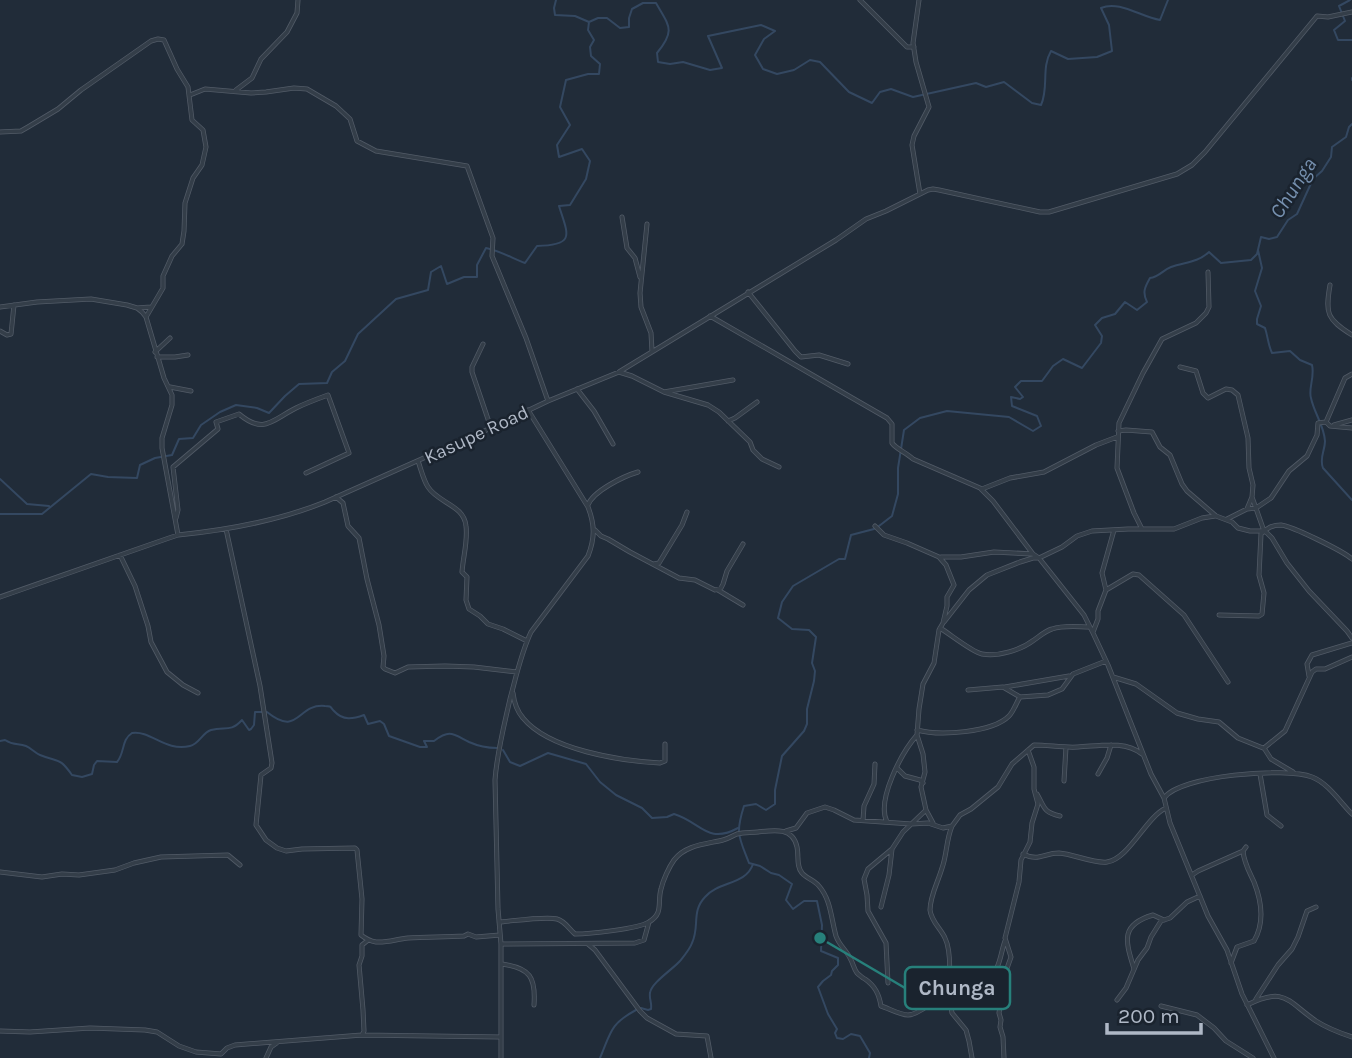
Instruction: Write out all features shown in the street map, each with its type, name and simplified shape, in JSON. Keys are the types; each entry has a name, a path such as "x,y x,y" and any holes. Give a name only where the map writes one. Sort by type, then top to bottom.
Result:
{"street":[{"path":"234,91 252,78 261,59 287,32 297,13 298,0"},
{"path":"860,0 907,47 914,47"},
{"path":"919,0 914,47 929,107 912,145 920,194 933,189 1040,212 1049,212 1121,192 1177,174 1192,165 1317,16 1328,17 1352,12"},
{"path":"0,132 21,131 58,109 151,41 164,40 188,87 192,120 201,127 205,138 205,153 185,203 183,242 172,256 163,276 163,288 146,317"},
{"path":"190,95 205,89 266,92 307,89 318,94 350,119 357,141 372,150 467,166 493,238 492,256 526,338 548,401"},
{"name":"Kasupe Road","path":"0,597 178,535 251,524 303,511 337,497 548,401 619,372 866,219 920,194"},
{"path":"622,217 627,248 638,265 640,303 651,333 652,351"},
{"path":"640,283 647,224"},
{"path":"1142,529 1117,468 1119,424 1162,340 1196,323 1206,313 1209,307 1208,272"},
{"path":"1330,285 1327,309 1329,317 1352,335"},
{"path":"748,292 801,357 819,355 848,364"},
{"path":"0,307 91,299 137,308 151,307"},
{"path":"0,331 11,334 14,305"},
{"path":"137,308 146,317 156,355 172,395 162,448 178,535"},
{"path":"710,316 887,418 892,424 894,447 906,452 913,459 980,488 1084,615 1113,677 1151,774 1164,798 1208,916 1227,950 1247,1005 1275,1058"},
{"path":"156,355 170,338"},
{"path":"482,344 472,372 491,428"},
{"path":"156,355 188,355"},
{"path":"1180,367 1196,371 1203,393 1208,398 1226,389 1238,395 1248,438 1249,468 1253,485 1247,509"},
{"path":"619,372 664,393 708,405 750,442 753,450 762,459 779,467"},
{"path":"1326,422 1345,378 1352,374"},
{"path":"664,393 733,380"},
{"path":"168,386 191,391"},
{"path":"577,389 594,411 613,444"},
{"path":"175,519 178,510 173,467 218,429 216,422 239,414 246,420 267,425 296,408 328,395 349,453 306,472"},
{"path":"728,421 757,402"},
{"path":"501,1058 502,964 495,780 499,747 517,672 531,632 588,556 594,542 589,507 528,410"},
{"path":"1330,426 1352,420"},
{"path":"1326,422 1330,426 1352,428"},
{"path":"1225,519 1256,508 1269,500 1289,471 1305,459 1315,441 1318,423 1326,422"},
{"path":"1118,431 1152,432 1157,443 1173,460 1187,491 1216,516 1232,522 1238,528 1264,531"},
{"path":"980,488 984,489 1010,478 1044,472 1096,445 1118,437"},
{"path":"418,461 428,487 451,504 465,522 462,572 467,577 466,600 469,609 480,615 488,624 527,641"},
{"path":"589,507 593,496 622,478 638,472"},
{"path":"337,497 343,503 348,526 359,538 379,625 385,669 395,673 408,667 466,666 517,672"},
{"path":"1252,497 1264,531 1272,538 1309,591 1347,631 1352,640 1312,655 1307,664 1309,678"},
{"path":"652,564 659,563 687,512"},
{"path":"942,626 969,590 993,572 1039,558 1077,536 1092,531 1174,529 1202,518 1216,516"},
{"path":"1219,615 1262,614 1264,593 1259,575 1260,541 1261,534 1271,526 1287,526 1339,549 1352,559"},
{"path":"594,528 601,536 679,578 695,580 743,605"},
{"path":"876,528 884,535 939,557 994,552 1033,554"},
{"path":"226,529 260,686 272,765 261,775 257,827 266,840 282,850 357,850 362,899 361,935 369,941 386,943 468,934 476,937 500,935"},
{"path":"1093,632 1106,590 1102,573 1114,530"},
{"path":"718,590 743,544"},
{"path":"120,555 135,586 151,642 167,672 198,693"},
{"path":"934,825 926,810 921,787 925,772 917,733 921,691 934,663 947,597 954,585 946,565 939,557"},
{"path":"1106,590 1133,574 1139,575 1184,615 1228,682"},
{"path":"942,626 973,650 983,654 1024,647 1048,630 1064,626 1090,627"},
{"path":"1264,748 1279,737 1289,724 1309,678 1316,669 1325,669 1352,657"},
{"path":"968,690 1004,688 1071,675 1106,661"},
{"path":"1004,688 1020,697 1051,695 1062,689 1071,675"},
{"path":"1113,677 1136,684 1177,713 1217,721 1238,738 1264,748 1271,759 1294,773"},
{"path":"512,691 514,702 523,719 558,742 622,760 660,763 665,761 665,744"},
{"path":"917,733 946,734 984,728 1006,719 1020,697"},
{"path":"887,822 884,813 885,799 904,752 917,733"},
{"path":"972,1058 966,1030 952,1013 948,990 950,987 946,940 930,909 952,826 960,815 998,787 1012,764 1034,745 1111,745 1135,748 1143,754"},
{"path":"1098,774 1111,745"},
{"path":"1064,781 1066,747"},
{"path":"949,971 986,978 996,971 1016,895 1021,860 1030,842 1038,804 1034,789 1034,767 1028,750"},
{"path":"863,820 864,806 874,784 875,764"},
{"path":"897,768 905,776 923,783"},
{"path":"1164,798 1170,792 1201,780 1227,775 1294,773 1311,776 1322,783 1352,814"},
{"path":"1260,774 1268,815 1281,826"},
{"path":"1034,789 1043,808 1060,816"},
{"path":"501,944 640,942 645,939 649,922 659,910 661,888 674,860 683,852 697,845 726,840 737,834 796,828 807,813 825,807 853,820 928,823 943,828 952,826"},
{"path":"1023,854 1040,858 1057,853 1098,862 1111,861 1125,850 1156,814 1166,808"},
{"path":"888,983 886,943 868,911 864,879 868,869 892,849 900,835 926,810"},
{"path":"786,831 794,838 799,870 816,883 829,902 839,944 850,958 856,972 878,992 881,1006 903,1014 913,1014 948,990"},
{"path":"881,907 892,849"},
{"path":"1192,875 1245,849 1246,866 1258,895 1262,914 1261,926 1254,941 1237,947 1231,962"},
{"path":"0,872 42,877 88,874 167,856 228,855 240,865"},
{"path":"1117,1000 1160,923 1170,918 1187,902 1200,896"},
{"path":"1255,1001 1278,965 1292,949 1307,911 1316,907"},
{"path":"1134,970 1127,942 1132,925 1153,915 1164,920"},
{"path":"499,922 558,919 582,943"},
{"path":"573,933 585,934 649,922"},
{"path":"1004,1058 999,1013 1010,957 1006,939"},
{"path":"362,1035 364,1031 359,965 362,945 369,941"},
{"path":"588,944 647,1018 676,1034 707,1036 711,1058"},
{"path":"502,964 528,973 535,992 534,1005"},
{"path":"1247,1005 1263,997 1278,996 1292,1001 1320,1023 1352,1037"},
{"path":"1161,1006 1197,1015 1226,1041 1253,1058"},
{"path":"0,1031 90,1028 145,1030 157,1032 191,1051 204,1055 221,1054 235,1045 362,1035 500,1037"},
{"path":"266,1058 271,1047 280,1041"}],"waterway":[{"path":"556,0 555,15 575,16 589,22"},
{"path":"0,514 42,514 91,474 137,478 140,465 155,458 172,455 179,439 193,438 201,425 220,412 236,405 269,413 299,384 327,383 332,372 345,361 358,334 396,299 428,290 431,272 441,266 447,284 464,277 477,277 477,265 486,248 525,263 537,246 563,241 566,231 559,206 570,205 586,179 590,161 582,149 559,157 557,145 570,125 560,107 566,80 599,74 600,64 591,56 590,47 594,40 588,30 589,22 598,18 607,18 620,28 629,27 632,9 643,3 656,3 668,28 667,39 657,53 658,62 683,62 710,70 722,68 708,36 761,25 775,31 764,39 755,55 763,69 777,74 794,70 810,60 820,62 849,92 872,103 880,92 891,89 913,97 976,83 986,87 1004,82 1032,103 1041,105 1045,92 1046,64 1051,51 1068,59 1097,57 1112,51 1109,25 1101,8 1123,7 1160,20 1168,0"},
{"name":"Chunga","path":"1350,0 1339,6 1345,21 1334,30 1338,40 1352,40"},
{"name":"Chunga","path":"879,526 892,516 898,494 898,468 904,430 920,418 947,411 1009,417 1033,431 1041,426 1037,416 1012,406 1011,397 1023,397 1015,387 1021,381 1042,381 1053,366 1063,359 1082,368 1101,343 1102,336 1095,325 1102,318 1115,314 1125,302 1137,310 1147,302 1145,290 1150,278 1168,268 1195,260 1209,252 1221,263 1251,260 1257,254 1261,237 1277,237 1288,220 1297,214 1313,179 1331,157 1332,147 1346,137 1352,124"},
{"path":"1258,250 1262,268 1255,291 1261,306 1257,324 1265,328 1272,353 1290,351 1300,360 1312,365 1310,394 1325,441 1323,468 1352,500"},
{"path":"0,479 27,504 49,506"},
{"name":"Chunga","path":"869,1058 870,1053 860,1036 851,1034 843,1039 837,1038 837,1029 818,987 838,965 838,958 821,951 822,925 817,901 804,901 793,909 786,900 792,884 779,875 749,863 739,829 744,806 756,804 766,810 775,804 782,756 807,724 807,709 814,681 812,663 816,637 809,630 792,629 778,618 782,602 793,586 839,559 845,559 851,535 874,529"},
{"path":"267,712 286,722 298,718 316,706 329,706 345,718 364,715 368,724 380,721 389,736 420,747 427,747 424,741 434,741 448,734 479,746 497,748"},
{"path":"0,741 26,746 40,755 59,761 72,775 82,777 92,774 97,761 117,762 126,739 132,733 146,735 173,746 190,746 208,731 231,728 242,720 249,730 254,725 255,712 262,712"},
{"path":"503,750 510,762 520,766 548,753 586,764 600,782 616,795 642,808 652,818 674,814 711,833 719,834 738,828"},
{"path":"641,1008 651,1009 651,989 690,948 698,908 705,897 717,888 745,876 753,864"},
{"path":"600,1058 616,1024 636,1010"}],"place":[{"name":"Chunga","path":"820,938"}]}
